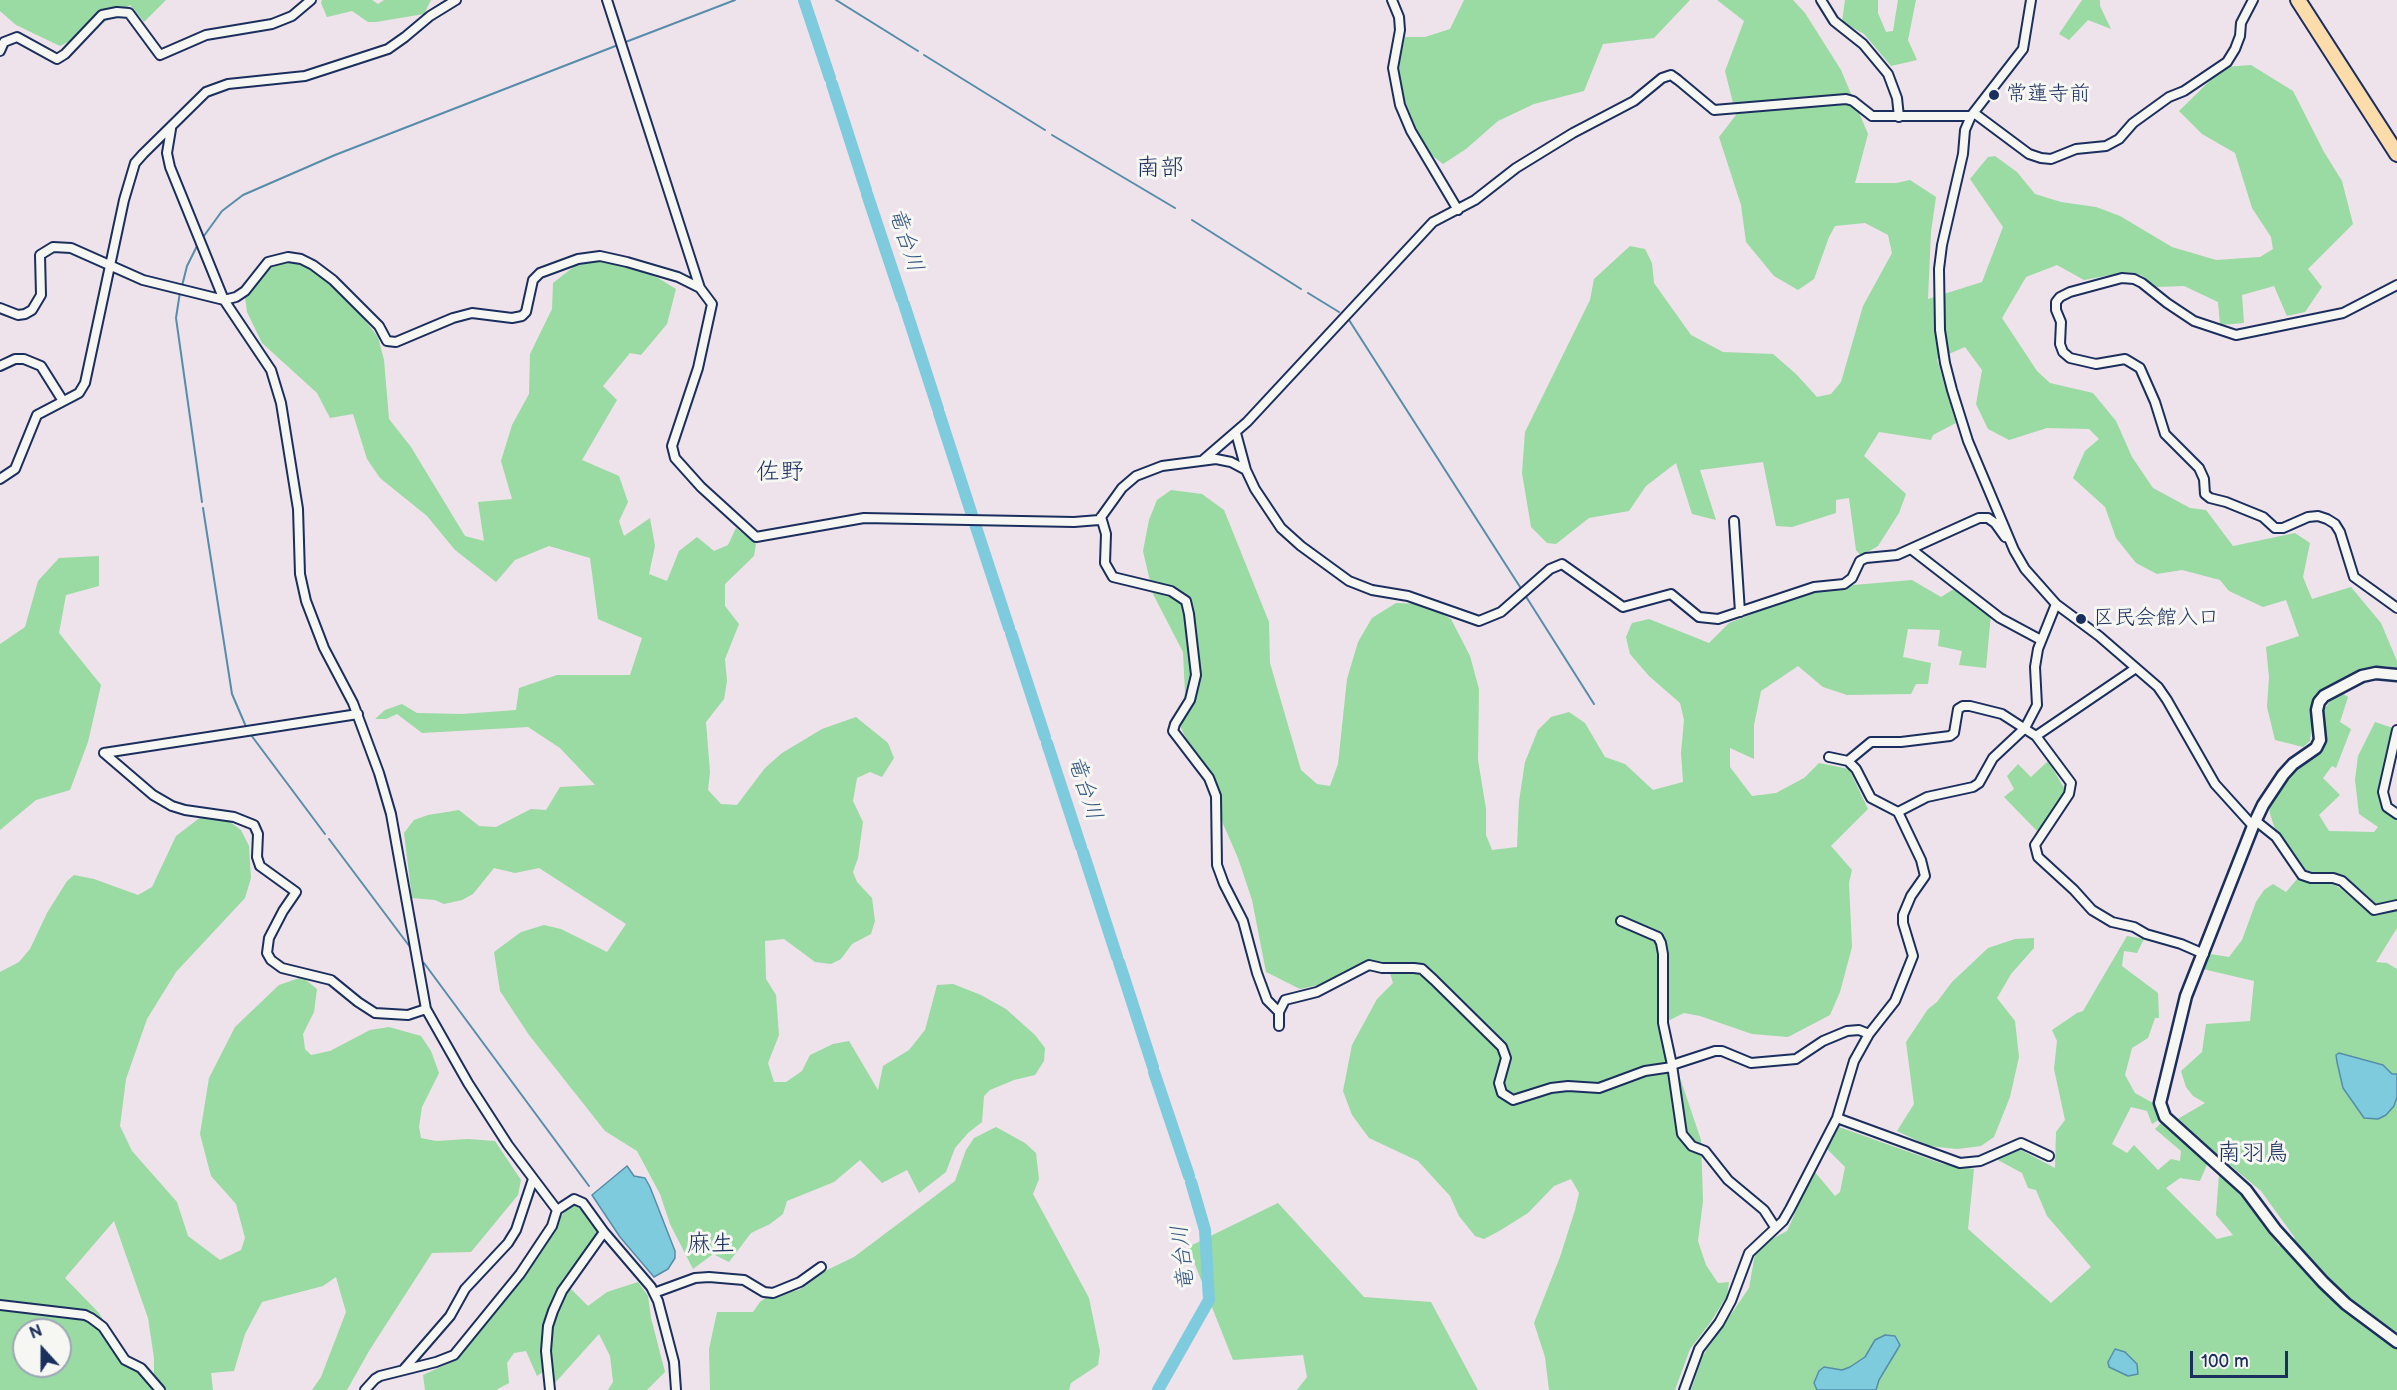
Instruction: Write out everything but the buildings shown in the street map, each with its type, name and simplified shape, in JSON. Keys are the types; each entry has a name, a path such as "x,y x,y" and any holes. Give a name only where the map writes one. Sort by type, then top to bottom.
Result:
{"highway":[{"path":"2298,0 2397,154"}],"street":[{"path":"0,51 4,42 17,38 57,58 65,54 102,15 117,12 129,13 160,56 206,35 272,24 292,16 311,0"},
{"path":"0,479 15,469 38,415 79,393 85,383 108,264 135,163 165,131 171,129 206,92 228,84 305,76 388,49 405,38 430,16 456,0"},
{"path":"607,0 700,288 712,304 686,407 672,446 675,458 701,487 756,537 864,518 1074,522 1099,520 1122,488 1136,476 1162,466 1202,460 1231,462 1246,470"},
{"path":"1392,0 1399,17 1400,30 1393,68 1400,105 1411,131 1458,210"},
{"path":"1821,0 1834,21 1863,44 1888,74 1897,98 1899,117"},
{"path":"2014,550 1968,441 1945,363 1940,330 1939,269 1942,245 1963,154 1965,130 1973,115 2023,49 2031,0"},
{"path":"1202,460 1236,433 1432,222 1475,200 1516,168 1573,133 1634,100 1662,78 1671,75 1714,110 1846,99 1853,101 1872,116 1973,115 2029,154 2052,159 2076,148 2106,146 2119,139 2133,123 2169,97 2184,91 2227,62 2235,49 2241,23 2253,0"},
{"path":"171,129 167,153 170,167 224,300 271,370 281,403 299,519 300,574 306,601 324,648 358,714 379,773 391,814 426,1009 468,1083 533,1179 557,1210"},
{"path":"0,308 18,315 32,310 41,295 40,255 53,247 71,248 142,280 224,300 236,297 245,291 268,262 288,257 301,259 333,280 379,326 387,341 396,342 472,312 512,318 522,316 526,312 533,280 540,273 578,260 600,256 678,278 700,288"},
{"path":"2397,285 2343,313 2236,335 2194,321 2134,279 2122,278 2070,292 2056,302 2056,310 2061,322 2060,344 2063,352 2070,358 2096,364 2125,359 2140,368 2155,402 2165,434 2199,468 2204,479 2205,494 2210,498 2263,517 2275,528 2283,528 2308,517 2327,519 2335,524 2340,532 2349,567 2354,577 2397,608"},
{"path":"0,366 15,359 24,359 41,366 63,401"},
{"path":"1236,433 1246,470 1260,496 1281,528 1301,546 1349,581 1372,590 1408,596 1479,621 1501,612 1550,569 1562,564 1623,607 1671,594 1699,616 1718,619 1814,587 1844,584 1852,578 1860,561 1866,558 1897,555 1984,517 1995,523 2025,569 2055,604 2099,636 2158,687 2215,784 2254,823 2276,837 2302,875 2342,881 2373,910 2397,905"},
{"path":"1101,518 1106,534 1105,563 1113,577 1171,591 1186,601 1196,675 1190,700 1173,731 1209,778 1213,787 1217,804 1217,866 1243,921 1267,1000 1279,1011"},
{"path":"1734,521 1740,612"},
{"path":"1911,549 2000,618 2041,640"},
{"path":"1898,812 1927,797 1973,787 1978,783 1993,758 2025,728 2037,705 2035,668 2041,640 2055,604"},
{"path":"2036,736 2136,668"},
{"path":"2397,675 2376,673 2362,676 2324,696 2319,702 2317,710 2320,740 2316,748 2283,775 2263,805 2186,996 2161,1095 2160,1109 2170,1122 2246,1190 2275,1229 2323,1282 2346,1304 2397,1341"},
{"path":"1848,761 1871,742 1901,742 1950,736 1954,733 1958,709 1963,706 2002,714 2036,736 2068,778 2072,787 2056,816 2038,838 2035,845 2038,857 2092,910 2112,922 2134,927 2146,934 2181,944 2204,954"},
{"path":"358,714 104,753 153,795 172,806 234,817 254,825 258,834 257,857 260,866 296,892 283,911 270,938 267,953 271,960 282,968 332,980 375,1013 408,1015 426,1009"},
{"path":"2397,730 2384,792 2387,807 2397,813"},
{"path":"1684,1390 1699,1349 1719,1323 1731,1301 1749,1253 1776,1227 1790,1209 1837,1118 1851,1068 1869,1034 1895,1001 1913,953 1903,923 1903,915 1911,896 1925,876 1921,860 1898,812 1871,798 1856,769 1848,761 1829,757"},
{"path":"1621,921 1658,937 1661,943 1663,1023 1672,1066 1679,1128 1686,1141 1705,1151 1728,1180 1764,1210 1776,1227"},
{"path":"1279,1026 1279,1011 1285,1000 1317,992 1369,965 1382,968 1422,969 1502,1047 1506,1058 1499,1083 1502,1093 1513,1100 1551,1088 1568,1086 1599,1088 1645,1071 1672,1066 1716,1051 1751,1064 1796,1059 1830,1038 1847,1031 1859,1030 1869,1034"},
{"path":"1837,1118 1960,1162 1980,1161 2021,1143 2049,1156"},
{"path":"403,1370 450,1316 465,1289 508,1243 516,1230 533,1179"},
{"path":"365,1390 380,1376 454,1355 520,1274 552,1226 557,1210 568,1201 579,1200 651,1287 658,1301 674,1362 676,1390"},
{"path":"550,1390 546,1344 553,1311 567,1283 604,1233"},
{"path":"654,1293 695,1278 709,1277 744,1280 764,1292 773,1293 800,1282 821,1267"},
{"path":"0,1305 85,1315 91,1318 103,1327 125,1360 141,1368 160,1390"}],"green space":[{"path":"0,0 166,0 144,22 130,5 92,30 60,46 16,25 0,11"},
{"path":"322,0 372,0 378,4 384,0 431,0 424,14 368,22 352,11 327,17 321,3"},
{"path":"1464,0 1690,0 1654,38 1603,44 1584,91 1534,104 1498,121 1466,149 1443,164 1425,150 1400,89 1397,72 1405,37 1425,37 1450,29"},
{"path":"1717,0 1793,0 1805,13 1841,70 1868,134 1855,183 1896,183 1910,180 1936,197 1931,232 1928,299 1982,282 2003,227 1970,179 1988,157 1995,156 2017,172 2035,194 2061,202 2096,207 2120,216 2172,247 2216,260 2260,257 2273,249 2271,237 2252,208 2235,153 2202,134 2179,111 2224,67 2251,65 2293,91 2324,152 2342,181 2353,224 2308,269 2322,287 2305,312 2287,316 2274,286 2242,295 2244,323 2220,325 2218,302 2184,286 2156,287 2141,275 2126,272 2084,280 2057,265 2026,277 2002,318 2037,371 2050,383 2093,393 2116,421 2132,457 2153,488 2190,508 2206,510 2233,546 2295,533 2310,543 2303,577 2312,599 2351,587 2381,623 2397,661 2397,668 2385,666 2368,669 2327,687 2315,699 2310,741 2303,747 2275,740 2267,707 2269,677 2266,647 2299,636 2286,600 2263,607 2229,591 2220,580 2182,570 2157,574 2136,563 2116,538 2105,507 2073,478 2085,451 2099,439 2089,429 2047,428 2009,440 1988,429 1976,404 1982,370 1965,347 1937,359 1956,423 1933,435 1931,440 1879,432 1864,456 1906,494 1899,513 1878,546 1861,556 1856,550 1849,498 1836,500 1836,513 1792,527 1776,526 1763,462 1700,470 1716,520 1692,514 1676,463 1646,486 1629,511 1589,518 1556,544 1547,543 1531,527 1522,473 1525,432 1590,300 1594,279 1630,246 1645,249 1652,263 1654,283 1691,335 1723,352 1773,354 1817,397 1831,394 1841,382 1863,306 1892,253 1888,235 1865,223 1835,226 1814,279 1798,290 1774,276 1746,242 1741,205 1719,137 1736,115 1725,71 1744,21"},
{"path":"1845,0 1878,0 1878,13 1886,32 1893,31 1898,0 1916,0 1908,40 1917,60 1891,66 1864,34 1842,22"},
{"path":"2082,0 2100,0 2100,6 2111,29 2088,20 2069,40 2059,34"},
{"path":"291,257 309,263 343,292 378,337 384,360 389,419 411,447 465,536 484,541 478,502 512,499 501,461 512,425 529,394 530,354 552,309 553,283 585,258 620,263 658,278 676,289 667,324 641,355 630,353 603,386 617,400 582,460 619,476 628,502 619,521 624,536 650,518 655,546 649,574 667,581 679,551 697,537 714,551 728,545 736,528 756,544 754,556 725,584 725,606 739,624 725,659 727,681 724,699 706,722 710,772 708,790 721,804 737,805 765,768 782,753 822,729 856,717 888,743 894,758 882,777 870,772 857,778 853,801 863,822 858,858 853,872 857,882 872,898 875,921 871,934 852,944 841,959 831,964 815,962 784,939 765,941 766,979 776,995 779,1035 768,1063 774,1082 786,1082 802,1071 810,1055 833,1044 849,1041 878,1090 883,1066 909,1050 925,1030 937,985 953,984 981,995 1006,1009 1035,1035 1045,1048 1044,1061 1035,1075 1014,1080 990,1090 984,1096 982,1122 955,1148 946,1172 919,1193 907,1170 882,1183 860,1160 834,1182 787,1201 783,1214 770,1224 751,1233 729,1262 713,1254 693,1269 670,1224 660,1194 637,1151 605,1131 529,1035 500,991 494,952 521,932 544,925 561,929 607,952 626,924 539,868 515,873 494,868 473,894 462,900 444,904 435,900 412,898 404,833 414,820 428,815 459,810 479,826 496,827 531,809 546,810 560,787 595,785 560,748 528,727 422,733 397,714 386,719 375,719 385,710 402,704 417,713 462,714 516,710 519,688 557,675 630,675 642,638 598,619 590,558 549,546 515,560 496,582 455,550 427,516 380,478 367,459 353,414 330,418 317,393 262,343 247,312 245,297 267,266"},
{"path":"1171,490 1202,494 1224,510 1269,622 1270,663 1301,770 1317,784 1330,786 1338,764 1347,679 1358,642 1372,618 1396,603 1424,604 1451,619 1470,656 1479,689 1478,760 1486,809 1486,835 1492,850 1517,847 1519,801 1525,762 1538,730 1551,717 1569,712 1585,723 1605,757 1625,764 1653,790 1683,782 1681,753 1684,720 1680,703 1649,676 1630,654 1626,637 1632,623 1649,619 1709,643 1729,623 1818,588 1912,580 1941,597 1957,587 1991,614 1986,668 1959,665 1962,651 1938,646 1940,630 1908,629 1903,657 1931,663 1928,684 1916,684 1911,694 1847,695 1823,687 1798,666 1761,691 1754,725 1754,759 1730,748 1730,767 1752,796 1776,793 1804,778 1819,763 1849,769 1868,809 1831,846 1852,870 1849,883 1852,947 1840,992 1830,1015 1788,1037 1752,1034 1700,1016 1684,1013 1668,1021 1664,1043 1676,1066 1701,1140 1703,1201 1698,1241 1706,1265 1718,1283 1729,1282 1727,1296 1690,1349 1675,1390 1549,1390 1545,1357 1534,1323 1560,1257 1575,1210 1579,1193 1571,1179 1554,1186 1528,1213 1501,1230 1484,1239 1475,1236 1459,1216 1450,1196 1418,1161 1369,1138 1352,1115 1343,1091 1352,1045 1377,999 1393,983 1389,970 1375,961 1328,983 1300,989 1266,972 1252,900 1238,858 1179,723 1185,693 1183,652 1153,594 1143,551 1149,520 1157,500"},
{"path":"99,556 99,586 66,595 59,633 101,685 88,742 70,790 36,800 0,830 0,644 25,627 38,581 59,558"},
{"path":"2342,693 2348,697 2340,722 2351,729 2336,768 2332,766 2323,778 2340,795 2319,815 2329,831 2374,832 2378,827 2359,814 2355,780 2358,756 2375,722 2393,728 2378,792 2385,812 2397,819 2397,902 2381,907 2374,904 2348,880 2303,869 2277,835 2270,814 2269,806 2293,769 2321,747 2326,737 2323,712 2331,699"},
{"path":"2048,761 2066,791 2038,832 2004,797 2014,789 2007,776 2018,764 2031,777"},
{"path":"206,813 226,819 241,830 249,846 251,878 245,898 176,972 147,1019 126,1079 120,1126 132,1151 177,1202 188,1236 220,1260 241,1250 245,1238 236,1204 211,1176 200,1134 209,1078 235,1027 279,985 302,977 317,989 314,1012 303,1034 305,1049 311,1055 330,1051 370,1030 389,1027 421,1036 431,1051 439,1073 422,1107 419,1127 421,1138 436,1141 468,1139 495,1141 521,1180 518,1195 471,1252 432,1253 369,1351 347,1390 312,1390 321,1377 346,1312 336,1277 323,1286 262,1302 245,1334 234,1371 211,1373 213,1390 0,1390 0,972 19,962 30,949 47,913 67,881 74,875 94,879 138,895 152,887 176,836","holes":["114,1221 148,1318 154,1358 154,1383 131,1365 99,1313 65,1278"]},
{"path":"2298,878 2326,881 2340,888 2362,907 2376,911 2397,906 2397,928 2376,962 2387,963 2397,969 2397,1390 1691,1390 1703,1355 1749,1288 1755,1254 1761,1245 1787,1231 1814,1171 1835,1196 1840,1192 1845,1167 1827,1149 1839,1127 1943,1164 1974,1169 1968,1229 2051,1303 2091,1267 2047,1216 2036,1190 2028,1188 2022,1173 1998,1160 2002,1153 2019,1149 2055,1168 2056,1132 2065,1120 2054,1069 2057,1041 2052,1030 2083,1011 2127,936 2144,939 2137,953 2124,951 2122,966 2158,993 2159,1018 2155,1018 2148,1038 2132,1048 2125,1075 2135,1093 2153,1103 2160,1119 2152,1124 2147,1111 2131,1107 2112,1144 2127,1153 2134,1145 2158,1170 2171,1159 2180,1161 2181,1151 2155,1129 2163,1121 2208,1162 2200,1181 2180,1178 2166,1188 2217,1239 2233,1235 2216,1215 2219,1174 2241,1195 2279,1246 2295,1238 2261,1191 2176,1120 2205,1103 2193,1096 2186,1087 2181,1071 2202,1052 2206,1024 2250,1021 2254,981 2203,969 2210,954 2229,957 2242,940 2256,902 2264,890 2273,884 2286,892"},
{"path":"2034,938 2034,948 2011,974 1997,998 2015,1021 2019,1057 2010,1097 1994,1137 1981,1146 1957,1149 1929,1146 1897,1131 1914,1104 1906,1042 1928,1009 1937,1002 1952,982 1988,948 2015,939"},
{"path":"996,1127 1025,1143 1036,1153 1039,1179 1033,1194 1089,1298 1100,1351 1098,1365 1071,1383 1069,1390 710,1390 709,1349 717,1312 753,1312 767,1297 799,1290 827,1270 854,1257 955,1181 966,1150 974,1138"},
{"path":"1278,1203 1364,1297 1431,1302 1478,1390 1297,1390 1307,1377 1303,1355 1233,1360 1188,1247"},
{"path":"573,1204 587,1214 598,1233 562,1280 588,1306 607,1292 638,1282 648,1296 651,1318 665,1372 647,1390 608,1390 613,1382 610,1356 599,1334 554,1384 549,1368 537,1376 526,1351 514,1353 507,1363 509,1383 496,1390 425,1390 423,1375 458,1359 524,1277 559,1218"}],"water":[{"path":"2339,1053 2383,1065 2392,1074 2397,1074 2397,1097 2394,1106 2386,1115 2378,1119 2364,1118 2343,1088 2336,1055"},
{"path":"627,1166 634,1176 645,1178 675,1251 675,1258 668,1269 654,1277 620,1237 592,1195"},
{"path":"1885,1335 1895,1336 1900,1345 1879,1380 1876,1390 1817,1390 1814,1383 1819,1371 1824,1367 1842,1370 1850,1367 1865,1357 1875,1340"},
{"path":"2115,1349 2125,1352 2137,1364 2138,1374 2128,1376 2109,1367 2108,1362"}],"waterway":[{"path":"623,43 735,0"},
{"name":"竜台川","path":"804,0 830,78"},
{"path":"836,0 918,51"},
{"path":"201,240 222,211 243,195 335,155 618,45"},
{"path":"924,55 1045,130"},
{"name":"竜台川","path":"832,84 866,190"},
{"path":"1052,135 1175,208"},
{"name":"竜台川","path":"867,194 902,299"},
{"path":"1192,220 1301,289"},
{"path":"182,286 187,266 198,244"},
{"path":"180,292 176,318 202,502"},
{"path":"1308,293 1339,312"},
{"name":"竜台川","path":"904,304 938,409"},
{"path":"1349,320 1522,590"},
{"name":"竜台川","path":"939,413 972,515"},
{"path":"203,508 232,694 247,729"},
{"name":"竜台川","path":"975,524 1009,628"},
{"path":"1525,595 1594,704"},
{"name":"竜台川","path":"1011,633 1045,737"},
{"path":"251,735 325,834"},
{"name":"竜台川","path":"1047,743 1081,847"},
{"path":"329,839 410,947"},
{"name":"竜台川","path":"1083,852 1117,957"},
{"name":"竜台川","path":"1119,962 1153,1067"},
{"path":"424,963 589,1186"},
{"name":"竜台川","path":"1154,1072 1189,1176"},
{"name":"竜台川","path":"1158,1390 1209,1300 1205,1230 1191,1182"}],"place":[{"name":"常蓮寺前","path":"1994,95"},
{"name":"区民会館入口","path":"2081,619"}],"district":[{"name":"南部","path":"1160,169"},
{"name":"佐野","path":"780,473"},
{"name":"南羽鳥","path":"2253,1154"},
{"name":"麻生","path":"711,1245"}]}
